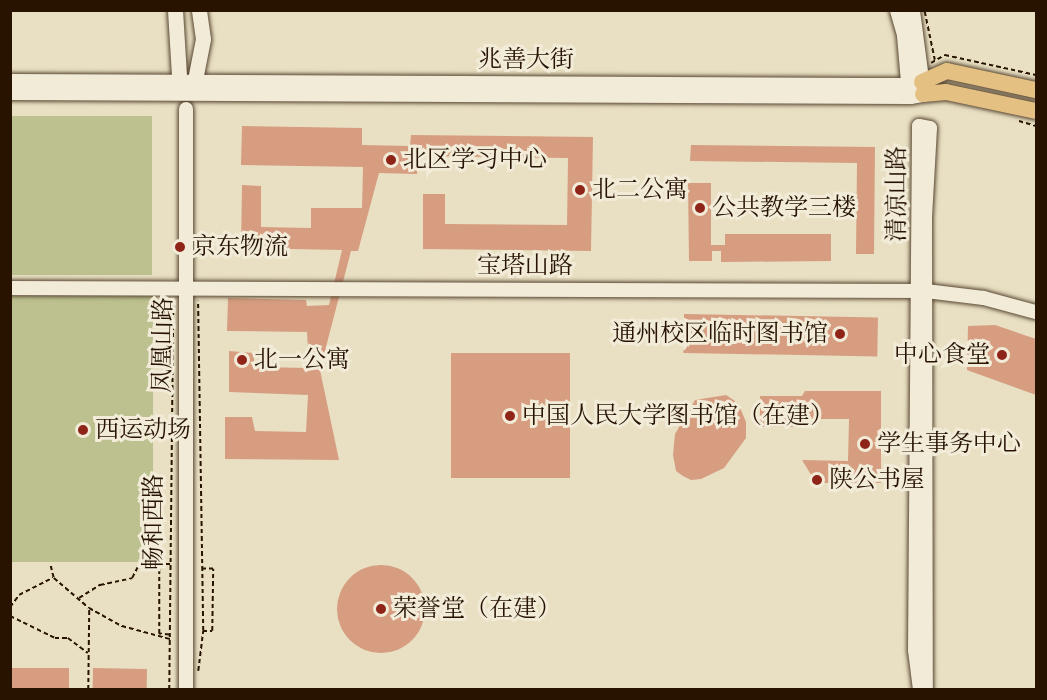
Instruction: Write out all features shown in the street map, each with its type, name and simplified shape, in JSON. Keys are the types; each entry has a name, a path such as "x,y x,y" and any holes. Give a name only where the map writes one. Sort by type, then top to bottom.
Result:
{"main road":[{"path":"175,10 186,88"},
{"path":"186,88 203,39 199,10"},
{"path":"897,10 920,86"},
{"path":"912,10 920,86"},
{"name":"兆善大街","path":"920,86 947,71 1036,90"},
{"name":"兆善大街","path":"10,81 186,88"},
{"name":"兆善大街","path":"10,92 186,88 920,86 1036,111"}],"street":[{"name":"凤凰山路","path":"186,109 192,289 186,690"},
{"name":"清凉山路","path":"920,690 915,650 922,291 930,128 920,126 922,291 926,690"},
{"name":"宝塔山路","path":"10,288 922,291 984,298 1036,312"}],"path":[{"path":"920,86 925,10"},
{"name":"畅和西路","path":"170,690 172,303 192,289"},
{"name":"畅和西路","path":"192,289 203,631 197,680"},
{"path":"170,564 159,564 159,634 170,635"},
{"path":"51,566 54,578 89,608 122,626 170,639"},
{"path":"78,598 100,585 132,578 138,566"},
{"path":"202,569 213,569 212,631 203,631"},
{"path":"10,607 19,595 54,578"},
{"path":"88,690 89,608"},
{"path":"10,616 55,638 68,638 88,653"}],"green space":[{"path":"11,116 152,116 152,275 11,275"},
{"name":"西运动场","path":"11,296 153,296 153,562 11,562"}],"building":[{"name":"北二公寓","path":"242,126 362,128 362,145 410,146 411,135 593,137 591,251 423,249 423,194 445,194 445,224 567,225 568,158 417,156 417,174 379,173 358,251 351,251 320,370 339,460 225,459 225,417 252,417 255,431 306,432 308,395 229,392 229,351 254,353 254,367 309,368 307,332 227,331 228,298 306,300 307,306 329,305 342,250 241,248 242,185 261,186 261,227 311,228 311,208 362,208 363,167 241,165"},
{"path":"691,145 875,147 874,254 856,254 857,163 690,161"},
{"name":"公共教学三楼","path":"688,183 711,183 711,245 725,245 725,234 831,234 831,261 721,262 721,251 712,251 712,261 689,261"},
{"path":"684,314 878,317 877,356 683,353"},
{"name":"中心食堂","path":"995,325 1036,339 1036,395 967,370 968,326"},
{"name":"中国人民大学图书馆（在建）","path":"451,353 570,353 570,478 451,478"},
{"name":"学生事务中心","path":"805,391 881,391 881,483 816,483 802,460 848,461 849,419 795,419 795,427 760,427 760,396 802,396"},
{"path":"726,395 738,403 746,422 746,438 724,468 701,479 691,480 676,471 673,455 675,434 695,400"},
{"name":"荣誉堂（在建）","path":"381,565 398,569 412,578 421,592 425,609 421,626 412,640 398,649 381,653 364,649 350,640 341,626 337,609 341,592 350,578 364,569"},
{"path":"10,668 69,668 69,690 10,690"},
{"path":"93,668 147,669 147,690 93,690"}],"place":[{"name":"北区学习中心","path":"391,160"},
{"name":"北二公寓","path":"580,190"},
{"name":"公共教学三楼","path":"700,208"},
{"name":"京东物流","path":"180,247"},
{"name":"通州校区临时图书馆","path":"840,334"},
{"name":"中心食堂","path":"1002,355"},
{"name":"北一公寓","path":"242,360"},
{"name":"中国人民大学图书馆（在建）","path":"510,416"},
{"name":"西运动场","path":"83,430"},
{"name":"学生事务中心","path":"865,444"},
{"name":"陕公书屋","path":"817,480"},
{"name":"荣誉堂（在建）","path":"381,609"}]}
